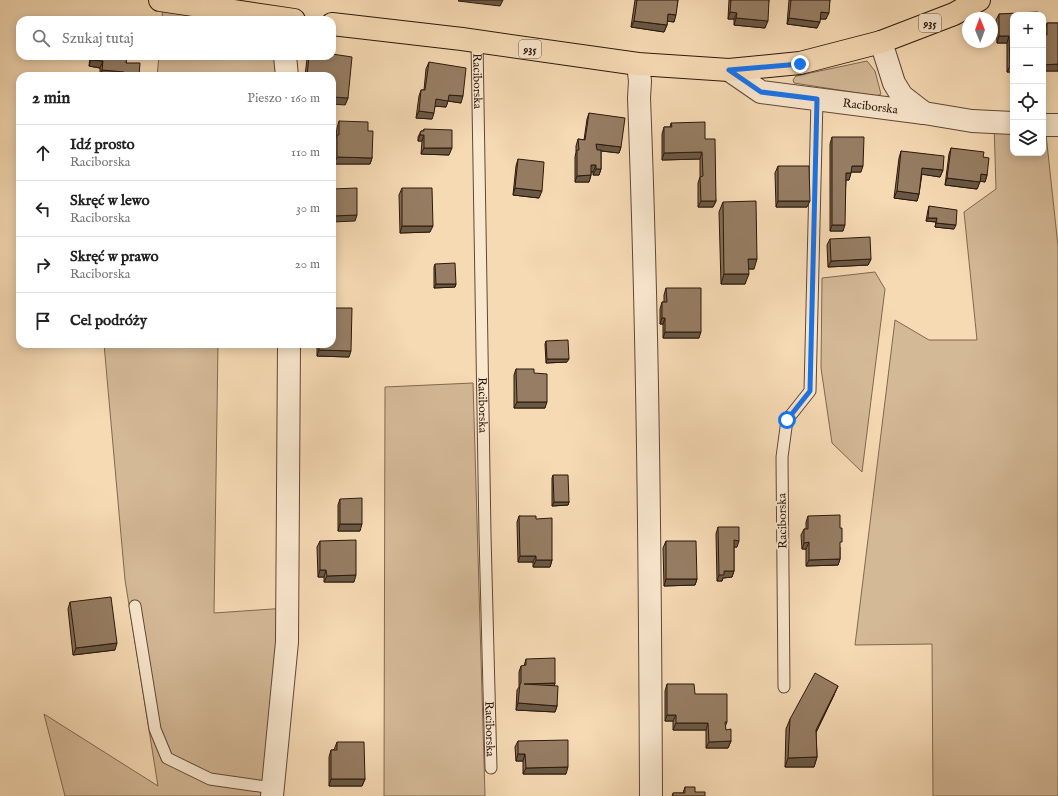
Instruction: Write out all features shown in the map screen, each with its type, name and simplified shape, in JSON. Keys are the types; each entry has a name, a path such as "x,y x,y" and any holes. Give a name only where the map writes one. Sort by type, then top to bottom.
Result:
{"main road":[{"path":"160,0 262,16"},
{"name":"Raciborska","path":"336,24 477,41 638,64 729,70 800,64 880,42 954,14 978,0"}],"street":[{"name":"Raciborska","path":"880,42 894,83 902,96 924,112"},
{"path":"286,60 287,72"},
{"path":"638,64 640,81 639,98 645,274 650,556 651,796"},
{"name":"Raciborska","path":"729,70 761,92 924,112 972,121 1010,123"},
{"path":"1046,125 1058,125"},
{"path":"273,792 287,642 289,348"}],"lane":[{"name":"Raciborska","path":"477,41 485,527 491,768"},
{"name":"Raciborska","path":"784,687 782,457 787,420 810,391 817,99"},
{"path":"135,606 155,729 167,758 210,779 273,792"}],"shaded area":[{"path":"163,0 260,16 162,16"},
{"path":"159,60 286,60 287,72 157,72"},
{"path":"867,61 875,71 881,94 877,96 794,83 793,80 796,76"},
{"path":"994,122 1010,123 1010,156 1046,156 1046,134 1058,246 1058,796 933,796 932,644 855,645 895,320 929,340 977,340 964,212 996,189"},
{"path":"875,272 885,289 862,472 832,443 821,368 822,278"},
{"path":"104,348 218,348 214,613 287,608 272,796 65,796 44,714 158,786 125,580"},
{"path":"473,383 485,796 384,796 385,387"}],"building":[{"path":"637,0 678,0 676,15 668,14 667,25 634,21"},
{"path":"731,0 769,0 768,21 736,18 737,13 730,12"},
{"path":"791,0 830,0 829,13 821,12 820,22 789,18"},
{"path":"1010,13 1010,66 1009,36 999,36 999,14"},
{"path":"1047,23 1058,23 1058,64 1046,65"},
{"path":"336,55 352,57 348,98 336,97 336,72 307,72 309,60 336,60"},
{"path":"91,60 126,60 126,63 140,63 139,72 102,70 103,61"},
{"path":"429,62 466,68 463,96 449,95 448,101 436,99 434,113 419,111 421,90 425,90"},
{"path":"589,113 625,118 621,147 596,144 597,150 601,150 601,169 596,169 596,165 591,165 591,175 577,176 577,150 579,150 578,139 585,140"},
{"path":"339,121 368,122 368,131 373,131 372,158 337,157 337,135 339,135"},
{"path":"705,122 705,139 715,139 716,201 701,201 700,177 703,176 702,152 664,153 664,127 672,127 671,123"},
{"path":"424,129 452,130 452,148 424,148 424,135 420,135 421,131 424,131"},
{"path":"832,137 864,137 863,166 852,166 851,173 846,173 845,225 832,225"},
{"path":"951,148 984,152 983,157 989,158 987,175 981,174 980,182 947,178"},
{"path":"901,151 944,156 943,170 922,168 919,194 897,191"},
{"path":"518,159 544,162 542,191 515,188"},
{"path":"778,166 809,166 810,201 778,201"},
{"path":"357,188 357,215 336,216 336,189"},
{"path":"402,188 432,188 433,226 402,226"},
{"path":"756,201 757,259 748,259 749,274 724,274 723,202"},
{"path":"929,206 957,210 956,225 936,223 937,218 928,218"},
{"path":"870,237 871,259 831,261 830,239"},
{"path":"455,263 456,284 436,284 435,264"},
{"path":"666,288 701,288 701,332 665,332 665,318 662,318 662,302 667,302"},
{"path":"336,308 352,308 351,351 319,350 319,348 336,348"},
{"path":"568,340 569,359 547,359 546,341"},
{"path":"516,369 534,369 534,373 547,374 547,402 517,402"},
{"path":"553,475 568,475 569,502 554,502"},
{"path":"362,498 362,524 340,524 340,499"},
{"path":"840,515 842,542 840,542 840,559 809,560 809,542 804,543 804,529 808,529 808,516"},
{"path":"519,516 536,516 536,519 552,518 552,560 536,560 536,556 520,556"},
{"path":"718,527 739,527 739,541 734,540 734,571 724,571 724,575 719,575"},
{"path":"356,540 356,575 327,576 326,570 320,570 320,541"},
{"path":"666,541 696,541 697,579 666,579"},
{"path":"111,597 117,643 76,648 70,602"},
{"path":"555,658 555,683 524,684 558,686 557,706 518,703 521,683 521,666 526,665 526,659"},
{"path":"815,673 838,686 816,730 817,757 788,758 790,719"},
{"path":"667,684 694,684 695,694 727,694 727,722 725,722 726,730 731,729 731,741 709,742 708,723 676,723 676,715 667,715"},
{"path":"568,740 568,767 526,768 525,754 518,754 518,741"},
{"path":"337,742 364,742 365,779 331,779 331,750 337,750"},
{"path":"685,787 695,787 695,792 705,792 705,796 673,796 673,793 685,793"}],"route":[{"path":"787,420 810,391 817,99 761,92 729,70 800,64"}]}
